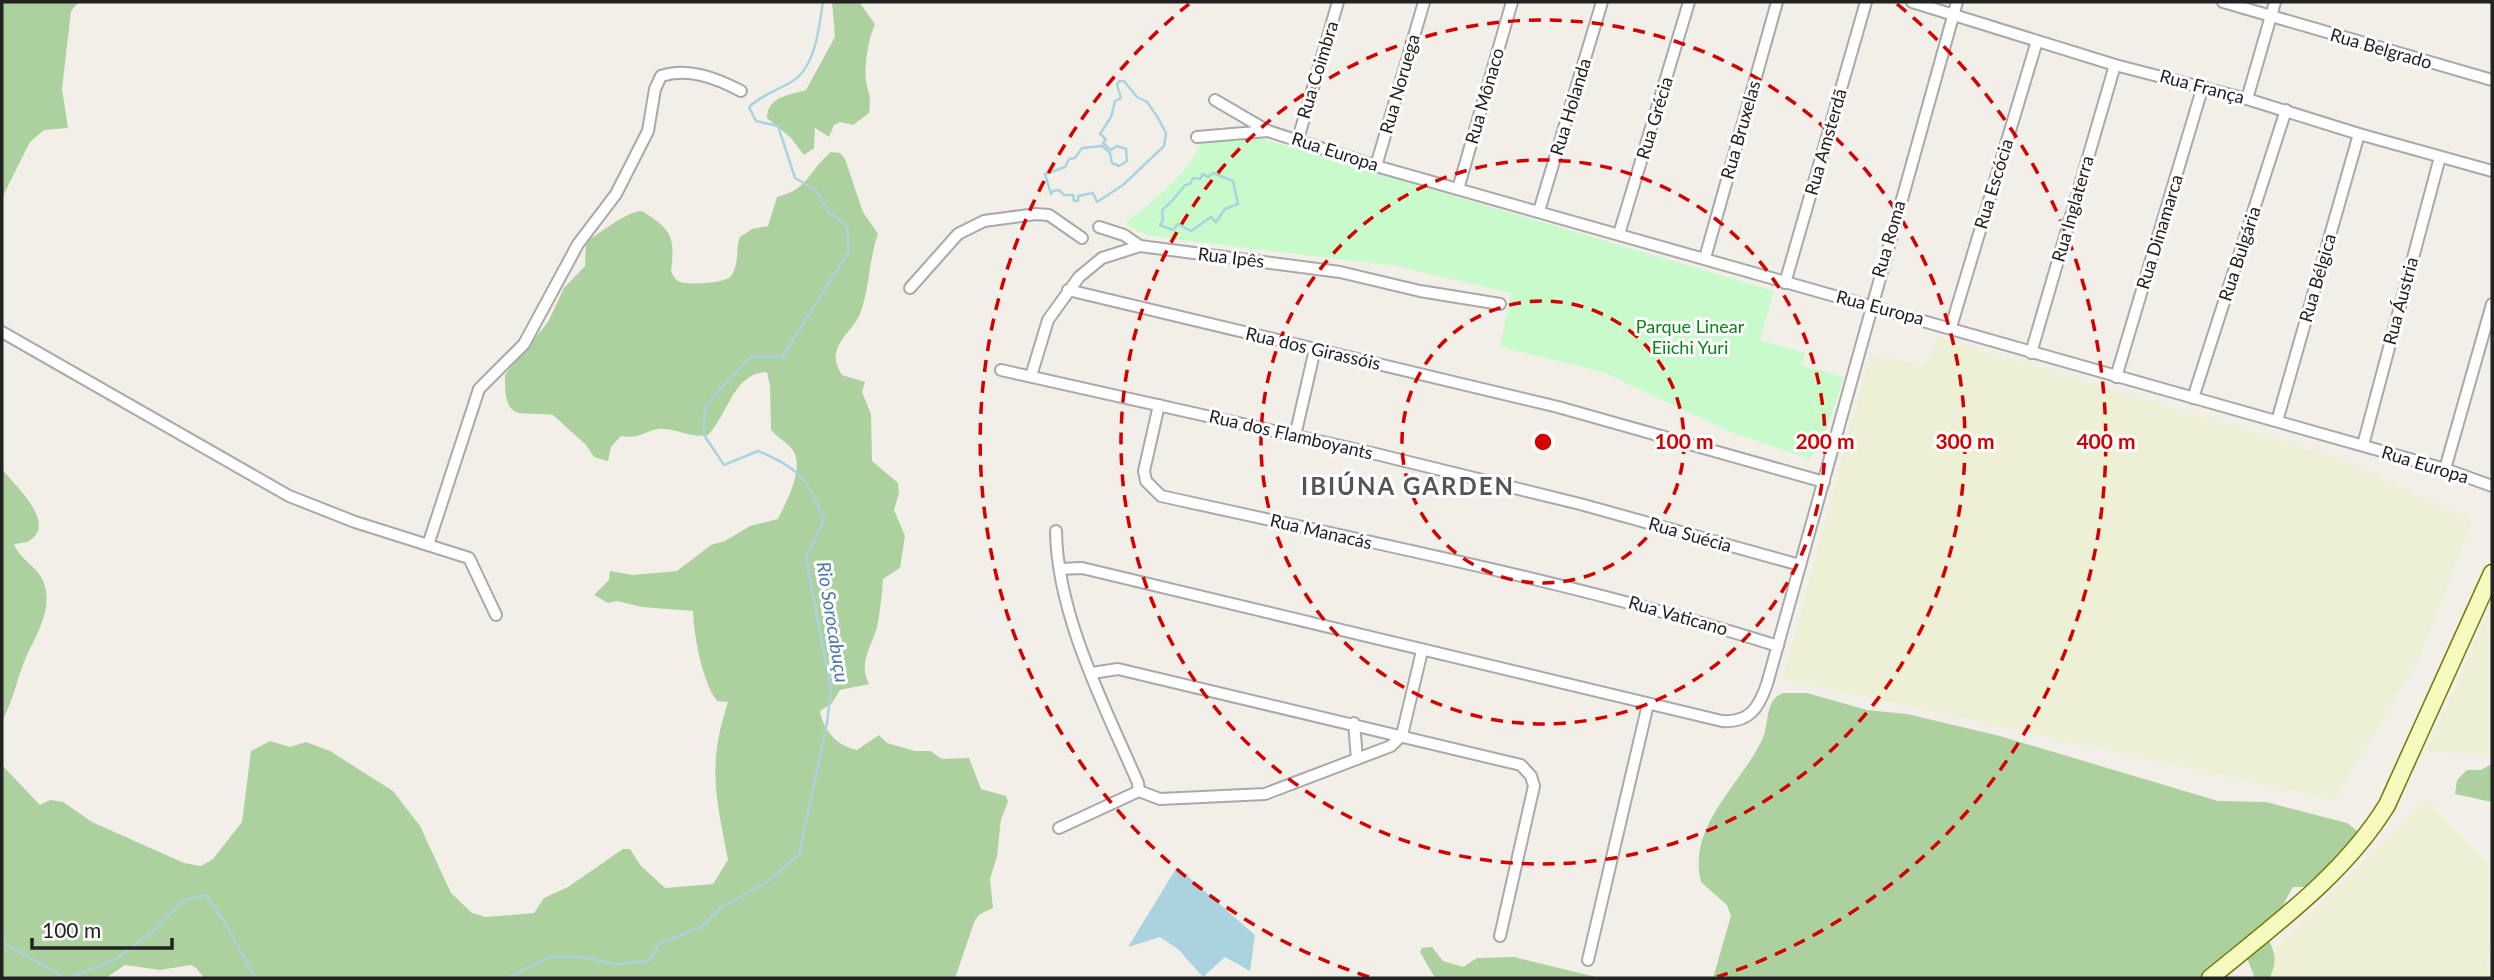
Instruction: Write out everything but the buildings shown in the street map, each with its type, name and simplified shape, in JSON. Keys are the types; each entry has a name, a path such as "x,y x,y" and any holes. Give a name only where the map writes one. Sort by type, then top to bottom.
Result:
{"street":[{"name":"Rua Coimbra","path":"1297,139 1338,2"},
{"name":"Rua Noruega","path":"1376,166 1424,2"},
{"name":"Rua Mônaco","path":"1458,189 1512,2"},
{"name":"Rua Holanda","path":"1539,211 1602,2"},
{"name":"Rua Grécia","path":"1619,234 1689,2"},
{"name":"Rua Bruxelas","path":"1705,258 1777,2"},
{"name":"Rua Amsterdã","path":"1785,283 1866,2"},
{"name":"Rua França","path":"1912,2 1955,7 2037,41 2115,65 2203,86 2492,171"},
{"name":"Rua Belgrado","path":"2223,2 2492,80"},
{"path":"2247,99 2275,2"},
{"name":"Rua Roma","path":"1647,704 1722,721 1749,716 1760,704 1955,7"},
{"name":"Rua Escócia","path":"1951,327 2037,41"},
{"name":"Rua Inglaterra","path":"2031,353 2115,65"},
{"path":"428,545 479,389 524,344 578,244 616,194 648,131 654,89 661,76 675,71 697,74 720,80 741,91"},
{"name":"Rua Dinamarca","path":"2116,377 2203,86"},
{"name":"Rua Europa","path":"1215,100 1268,131 1376,166 1785,283 1951,327 2031,353 2445,469 2492,486"},
{"name":"Rua Bulgária","path":"2193,398 2286,110"},
{"name":"Rua Europa","path":"1197,137 1268,131"},
{"name":"Rua Bélgica","path":"2277,421 2359,134"},
{"name":"Rua Áustria","path":"2363,446 2440,157"},
{"path":"910,288 958,234 984,221 1036,214 1049,215 1082,238"},
{"path":"1099,227 1124,235 1140,246"},
{"name":"Rua Ipês","path":"1031,376 1048,320 1068,290 1089,267 1102,258 1140,246 1340,272 1420,291 1500,304"},
{"name":"Rua dos Girassóis","path":"1068,290 1559,407 1824,482"},
{"path":"2445,469 2492,304"},
{"path":"2,332 289,496 343,518 469,558 496,615"},
{"path":"1295,436 1315,349"},
{"name":"Rua dos Flamboyants","path":"1001,370 1580,504"},
{"name":"Rua Manacás","path":"1159,405 1144,471 1146,481 1161,496 1578,589"},
{"name":"Rua Suécia","path":"1580,504 1800,565"},
{"path":"1056,531 1060,569 1092,673 1139,783 1139,791"},
{"path":"1060,569 1082,568 1647,704 1588,960"},
{"path":"2210,978 2295,908 2371,830 2387,805 2492,573"},
{"name":"Rua Vaticano","path":"1578,589 1672,612 1778,646"},
{"path":"1059,828 1139,791 1160,799 1265,794 1391,746 1402,735 1422,651"},
{"path":"1092,673 1118,669 1517,763 1531,776 1534,786 1500,936"},
{"path":"1354,723 1358,743 1357,759"}],"green space":[{"path":"2,2 79,2 71,11 62,89 68,128 44,130 30,142 2,198"},
{"path":"832,2 859,2 875,24 866,66 869,113 853,125 840,122 834,125 829,137 815,128 814,148 804,155 791,138 767,118 768,111 780,98 806,90 835,37"},
{"name":"Parque Linear Eiichi Yuri","path":"1263,139 1774,291 1760,340 1805,353 1801,365 1844,377 1820,449 1809,459 1733,433 1603,372 1500,347 1511,293 1396,266 1149,236 1124,224 1177,177 1202,142"},
{"path":"831,152 840,153 845,159 863,212 878,234 861,311 838,348 836,363 842,375 865,382 862,392 871,414 872,461 898,483 899,493 894,510 905,536 900,568 883,579 878,623 865,662 869,684 840,690 832,703 820,711 824,725 843,745 857,750 879,735 887,743 915,751 930,751 942,759 969,758 981,789 1006,796 1008,802 1001,819 997,856 990,879 993,908 980,914 975,920 955,978 204,978 191,965 160,970 125,965 106,978 2,978 2,765 40,805 50,800 63,802 92,822 184,863 201,866 213,859 242,822 251,751 270,741 290,747 306,742 330,751 393,791 420,826 451,893 472,913 486,917 534,913 544,898 568,887 623,849 630,849 640,865 665,888 713,884 728,860 717,799 716,763 717,745 728,702 717,701 707,682 697,645 693,611 642,607 617,601 608,603 594,595 609,580 610,571 633,575 677,571 711,545 725,541 750,526 778,519 790,494 797,465 792,449 771,430 767,372 746,379 708,435 659,429 635,436 621,436 611,447 608,461 594,457 586,445 553,415 523,414 511,408 505,391 505,375 548,322 564,288 585,266 586,242 606,228 642,211 660,224 670,236 673,251 671,272 677,280 682,283 697,283 728,278 734,271 740,237 752,229 768,226 777,197 788,194 802,184"},
{"path":"1939,337 2334,457 2472,520 2418,660 2335,800 1783,679 1870,355 1924,364"},
{"path":"2,469 37,515 37,533 29,541 14,545 41,577 47,602 43,620 2,721"},
{"path":"2492,605 2492,756 2427,751"},
{"path":"1783,693 1807,693 1867,710 1907,714 2000,736 2218,801 2266,802 2347,823 2361,834 2362,839 2307,887 2293,887 2266,935 2274,955 2270,978 2255,978 2246,956 2209,978 1713,978 1731,916 1727,905 1701,882 1699,862 1702,843 1718,807 1762,740 1773,701"},
{"path":"2492,764 2492,802 2455,794 2457,780 2467,770 2481,770"},
{"path":"2427,800 2492,866 2492,942 2486,965 2492,968 2492,978 2269,978 2277,946"},
{"path":"1432,947 1443,961 1463,967 1477,958 1514,957 1600,978 1435,978 1420,952 1422,948"}],"water":[{"path":"1177,867 1255,935 1250,971 1225,957 1203,977 1178,949 1160,937 1128,947"}],"waterway":[{"name":"Rio Sorocabuçu","path":"507,978 550,957 582,957 616,964 649,961 660,943 702,927 721,908 765,883 799,855 827,723 831,689 806,558 824,520 807,484 784,463 758,451 724,465 704,435 705,406 750,357 782,357 849,251 847,227 828,211 816,190 795,178 778,126 756,121 749,107 791,82 806,67 815,46 823,2"},
{"path":"1119,81 1124,81 1137,97 1147,102 1157,116 1166,133 1164,146 1123,185 1097,202 1093,193 1078,196 1078,201 1074,201 1073,195 1064,195 1059,190 1051,194 1045,174 1065,167 1069,159 1075,158 1082,148 1102,146 1110,153 1112,163 1119,166 1127,161 1126,149 1117,146 1111,150 1103,143 1106,139 1100,134 1111,117 1115,101 1121,98 1117,85 1119,81"},
{"path":"1213,173 1233,181 1238,204 1225,209 1216,222 1211,217 1191,231 1178,224 1173,230 1160,225 1163,220 1162,210 1185,185 1190,184 1193,178 1200,179 1203,174 1208,177 1213,173"},
{"name":"Rio Sorocabuçu","path":"68,978 114,960 156,929 184,900 206,895 227,926 255,978"},
{"name":"Rio Sorocabuçu","path":"2,942 65,978"}],"district":[{"name":"IBIÚNA GARDEN","path":"1408,487"}]}
